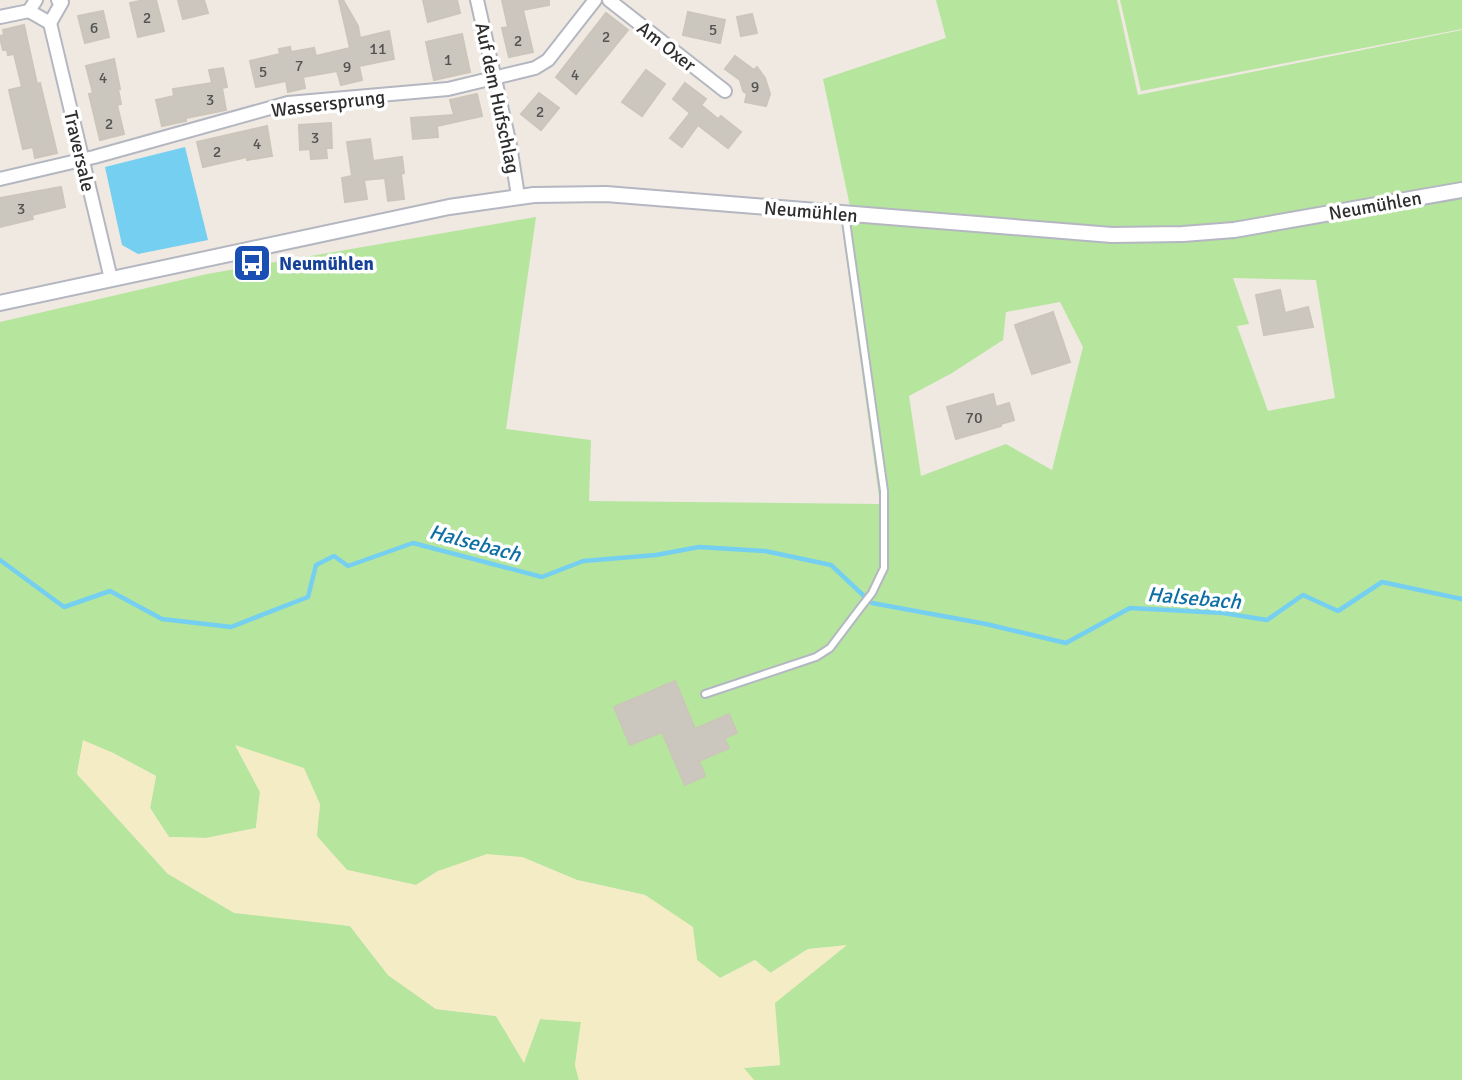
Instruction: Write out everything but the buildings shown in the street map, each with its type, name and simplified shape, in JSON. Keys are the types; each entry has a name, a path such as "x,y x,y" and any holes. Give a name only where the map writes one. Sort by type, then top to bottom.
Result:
{"street":[{"name":"Auf dem Hufschlag","path":"477,0 518,196"},
{"name":"Wassersprung","path":"0,179 82,160 288,103 448,89 535,68 548,60 595,0"},
{"name":"Am Oxer","path":"609,0 725,91"},
{"path":"0,17 32,5 50,23 63,1"},
{"name":"Traversale","path":"50,23 111,279"},
{"name":"Neumühlen","path":"0,303 425,212 518,196 606,194 1111,235 1234,230 1462,190"}],"lane":[{"path":"705,694 816,657 830,648 872,593 884,568 884,491 845,214"}],"green space":[{"path":"936,0 1117,0 1138,95 1462,30 1462,1080 754,1080 743,1068 780,1065 774,1003 845,946 808,949 770,973 755,960 720,978 697,960 692,927 645,895 577,880 522,857 438,871 416,885 347,870 316,836 320,804 236,746 260,792 256,828 206,838 169,837 150,808 156,776 113,753 83,741 77,774 168,874 331,923 350,926 388,975 436,1009 496,1016 524,1062 540,1019 581,1022 575,1065 579,1080 0,1080 0,322 207,274 536,217 506,429 591,440 589,501 880,504 843,233 851,211 823,79 946,38","holes":["1233,278 1316,280 1335,398 1268,411 1237,326 1249,324","1060,302 1083,347 1052,470 1006,444 921,476 909,396 952,373 1003,340 1006,312"]},
{"path":"1120,0 1462,0 1462,29 1141,91"}],"sand":[{"path":"83,740 156,776 150,808 169,837 206,838 256,828 260,792 235,745 304,768 320,804 317,836 347,870 416,885 438,871 487,854 522,857 577,880 645,895 693,927 697,960 720,978 755,960 771,973 808,949 847,945 775,1003 780,1065 744,1068 754,1080 579,1080 575,1065 581,1022 540,1019 524,1063 496,1016 436,1009 388,975 350,926 234,913 168,874 77,774"}],"water":[{"path":"185,147 208,240 138,254 122,245 105,167"}],"waterway":[{"name":"Halsebach","path":"0,560 64,607 110,591 162,619 231,627 308,597 316,565 334,556 348,566 413,543 542,577 583,561 656,555 699,547 765,551 831,565 865,597"},
{"name":"Halsebach","path":"872,603 986,624 1066,643 1130,608 1223,613 1267,620 1303,595 1338,611 1382,582 1462,599"}],"place":[{"name":"Neumühlen","path":"252,263"}]}
